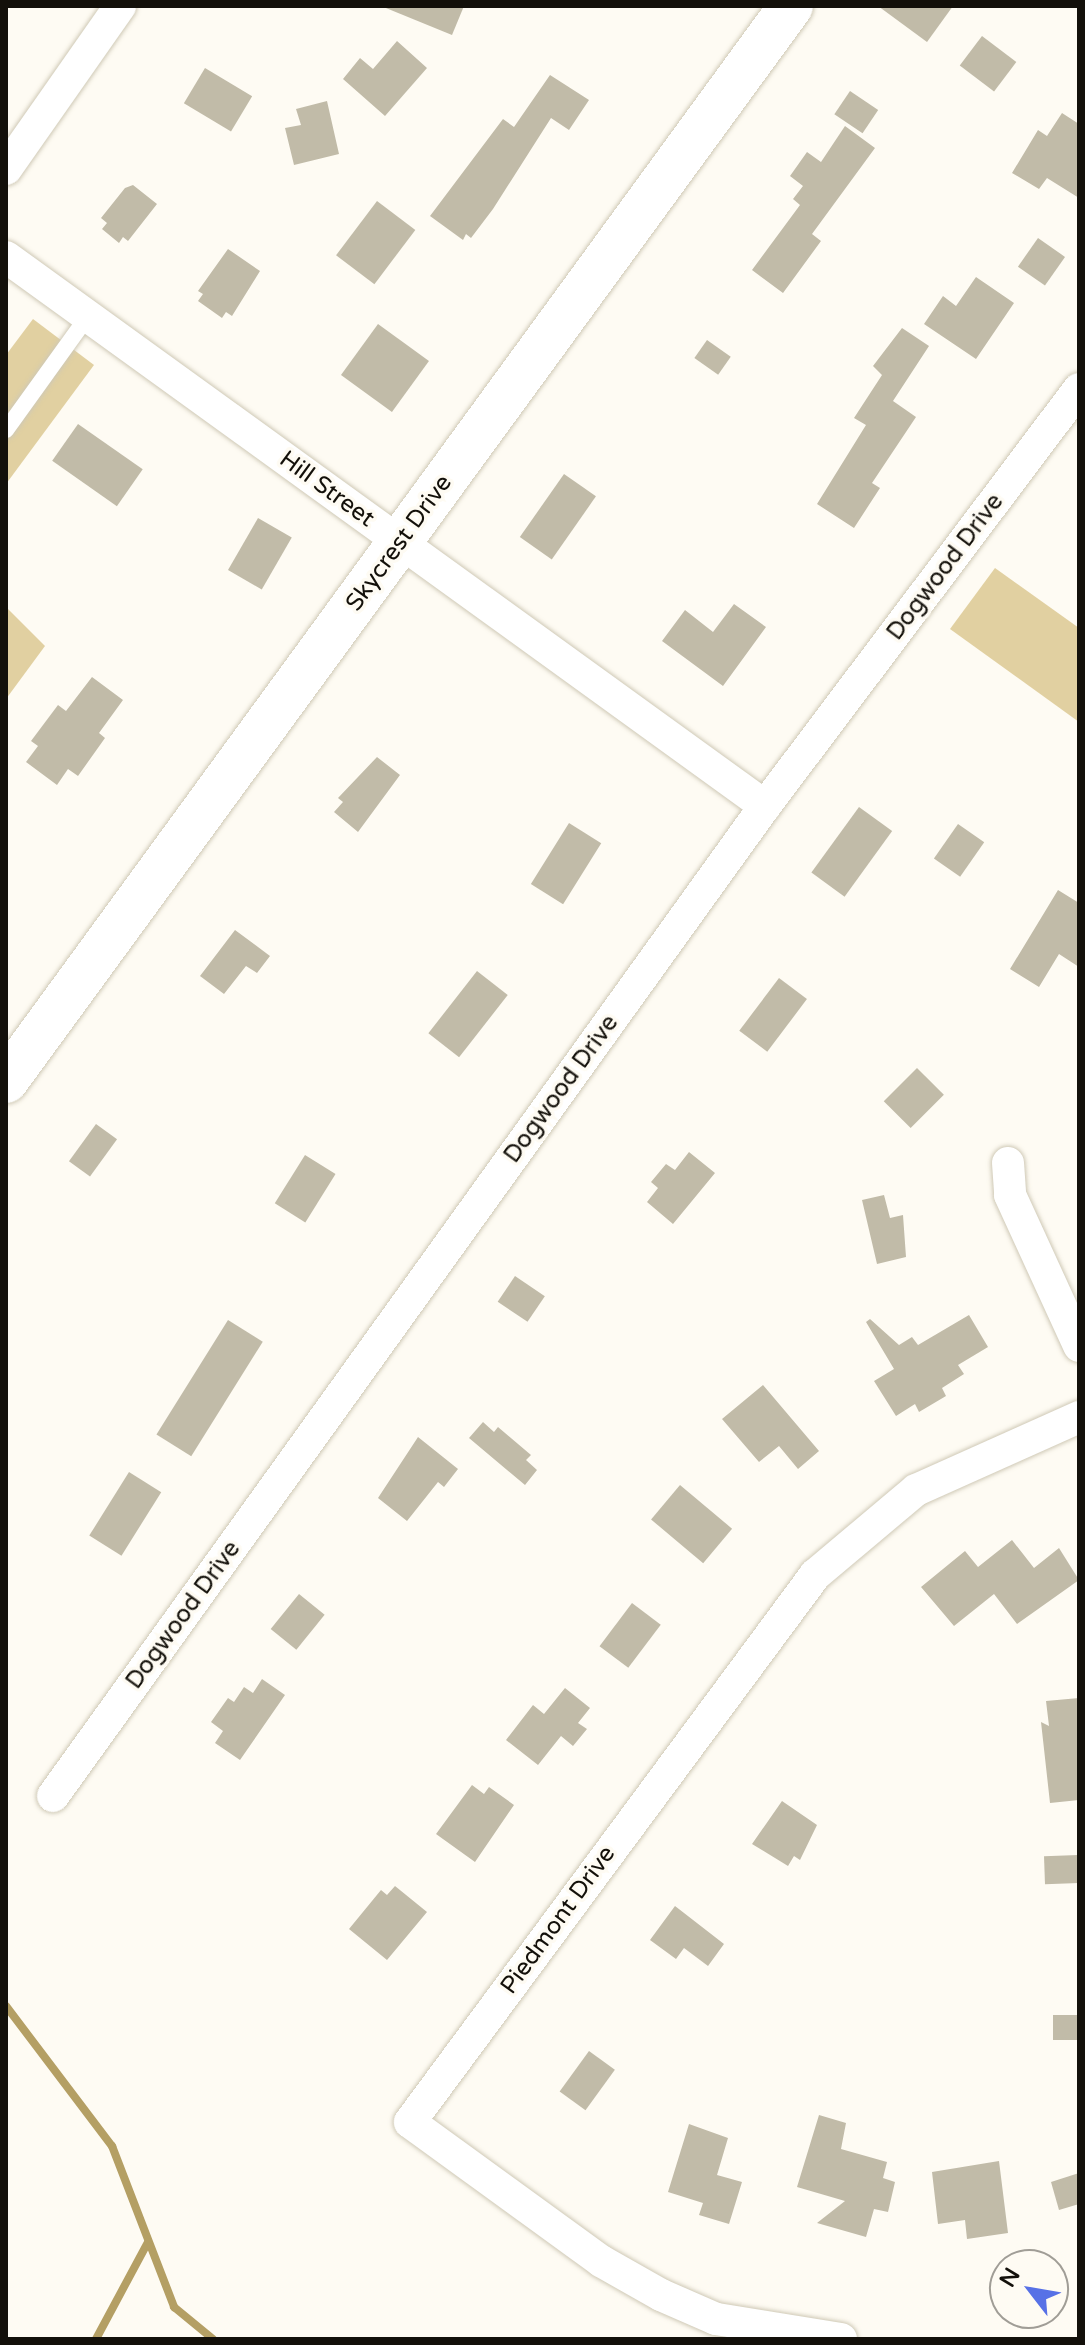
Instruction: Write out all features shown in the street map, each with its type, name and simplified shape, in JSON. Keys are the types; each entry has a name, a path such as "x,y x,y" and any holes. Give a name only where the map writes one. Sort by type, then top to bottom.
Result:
{"main road":[{"name":"Skycrest Drive","path":"6,1081 791,6"}],"street":[{"path":"6,169 120,6"},
{"name":"Hill Street","path":"6,257 765,806"},
{"name":"Dogwood Drive","path":"53,1796 765,806 1079,389"},
{"path":"1008,1163 1010,1195 1079,1346"},
{"name":"Piedmont Drive","path":"841,2339 716,2319 661,2295 601,2261 410,2122 815,1575 916,1490 1079,1417"}],"lane":[{"path":"6,430 88,316"}],"shaded area":[{"path":"33,319 94,365 6,484 6,355"},
{"path":"995,568 1079,628 1079,722 950,629"},
{"path":"6,607 45,646 6,699"}],"building":[{"path":"381,6 464,6 452,35"},
{"path":"878,6 953,6 927,42"},
{"path":"982,36 1016,62 994,91 960,66"},
{"path":"397,41 427,68 385,116 343,79 360,58 373,69"},
{"path":"205,68 252,96 231,131 184,103"},
{"path":"550,75 589,100 569,130 551,118 493,209 471,238 466,234 463,240 430,216 503,119 514,127"},
{"path":"850,91 878,110 863,133 834,114"},
{"path":"327,101 339,154 294,165 285,128 301,125 296,109"},
{"path":"1062,113 1079,124 1079,198 1047,178 1039,189 1012,173 1038,130 1047,136"},
{"path":"845,126 875,148 812,234 821,241 783,293 752,270 800,205 793,199 803,186 790,176 807,152 821,162"},
{"path":"133,185 157,204 128,241 123,237 119,243 102,229 107,223 101,218 125,188"},
{"path":"377,201 415,230 374,284 336,255"},
{"path":"1038,238 1065,257 1045,286 1018,267"},
{"path":"228,249 260,271 232,316 226,312 222,318 198,301 203,294 198,291"},
{"path":"976,277 1014,303 976,359 924,324 943,296 956,306"},
{"path":"378,324 429,361 392,412 341,375"},
{"path":"902,328 929,346 893,401 916,417 872,483 880,488 854,528 817,504 866,425 854,418 882,375 873,366"},
{"path":"707,340 731,357 718,375 694,358"},
{"path":"78,424 143,469 117,506 52,461"},
{"path":"564,474 596,496 552,559 520,537"},
{"path":"258,518 292,538 262,589 228,570"},
{"path":"734,604 766,627 723,686 662,641 685,610 713,632"},
{"path":"92,677 123,700 99,733 105,738 78,776 68,769 57,785 26,762 38,746 31,741 58,705 66,711"},
{"path":"377,757 400,775 358,832 334,812 343,802 338,798"},
{"path":"859,807 892,831 845,897 811,873"},
{"path":"569,823 601,843 563,904 531,884"},
{"path":"958,824 984,842 960,877 934,858"},
{"path":"1058,890 1079,903 1079,967 1059,954 1039,987 1010,969"},
{"path":"235,930 270,956 257,973 246,966 224,994 200,976"},
{"path":"477,971 508,995 459,1057 428,1033"},
{"path":"779,978 807,999 767,1052 739,1031"},
{"path":"917,1068 944,1095 911,1128 884,1101"},
{"path":"96,1124 117,1139 90,1176 69,1161"},
{"path":"689,1152 715,1173 673,1224 647,1202 658,1188 651,1182 666,1164 675,1170"},
{"path":"305,1155 336,1174 305,1222 275,1203"},
{"path":"884,1195 890,1218 903,1215 906,1257 877,1264 862,1200"},
{"path":"515,1276 545,1296 528,1322 498,1302"},
{"path":"969,1315 988,1347 958,1365 964,1374 942,1388 946,1396 919,1412 915,1404 896,1416 874,1381 894,1369 866,1322 870,1319 899,1345 912,1337 918,1345"},
{"path":"228,1320 263,1342 191,1456 156,1434"},
{"path":"763,1385 819,1451 798,1469 779,1446 759,1462 722,1419"},
{"path":"483,1422 494,1432 498,1427 531,1455 526,1460 537,1470 525,1485 469,1438"},
{"path":"418,1437 458,1469 444,1487 438,1482 407,1521 378,1498"},
{"path":"129,1472 161,1492 121,1556 89,1536"},
{"path":"680,1485 732,1529 703,1563 651,1519"},
{"path":"1012,1540 1034,1568 1059,1548 1079,1580 1017,1624 994,1594 954,1626 921,1587 965,1551 978,1567"},
{"path":"299,1594 325,1615 296,1650 271,1629"},
{"path":"632,1603 661,1625 628,1668 600,1646"},
{"path":"262,1679 285,1695 240,1760 215,1743 223,1731 211,1722 228,1698 234,1702 244,1687 253,1693"},
{"path":"565,1688 590,1708 578,1723 587,1729 573,1746 561,1736 538,1765 506,1740 533,1705 544,1714"},
{"path":"1079,1698 1079,1800 1050,1803 1041,1722 1049,1726 1046,1701"},
{"path":"472,1785 484,1794 489,1787 514,1805 475,1862 436,1834"},
{"path":"782,1801 817,1825 800,1860 794,1856 788,1866 752,1844"},
{"path":"1078,1855 1079,1883 1045,1884 1044,1856"},
{"path":"395,1886 427,1912 387,1960 349,1929 381,1890 387,1895"},
{"path":"675,1906 724,1944 708,1966 684,1948 676,1959 650,1940"},
{"path":"1053,2015 1079,2015 1079,2040 1053,2040"},
{"path":"589,2051 615,2070 585,2110 560,2091"},
{"path":"819,2115 846,2123 841,2149 887,2162 883,2178 895,2182 888,2212 874,2209 866,2237 817,2223 845,2201 797,2187"},
{"path":"689,2124 728,2138 717,2175 742,2182 729,2224 699,2215 703,2203 668,2192"},
{"path":"999,2161 1008,2233 967,2239 965,2220 938,2224 932,2172"},
{"path":"1079,2173 1079,2204 1059,2210 1051,2182"}],"waterway":[{"path":"6,2006 112,2146 174,2307 213,2339"},
{"path":"96,2339 148,2242"}]}
